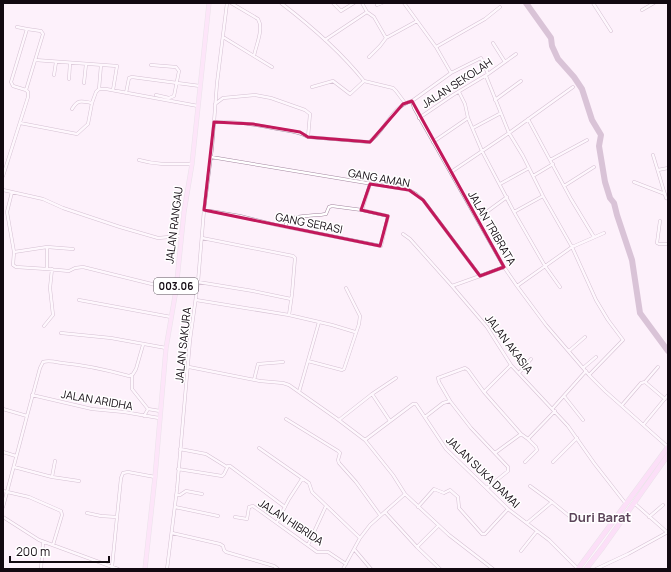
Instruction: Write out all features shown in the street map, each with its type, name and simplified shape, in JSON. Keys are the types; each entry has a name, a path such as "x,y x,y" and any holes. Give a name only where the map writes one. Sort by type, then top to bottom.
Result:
{"highway":[{"path":"578,569 668,447"},
{"path":"586,569 668,455"}],"main road":[{"name":"JALAN RANGAU","path":"145,569 155,477 166,348 176,290 192,164 209,3"}],"street":[{"name":"JALAN SAKURA","path":"167,569 175,507 189,367 190,340 198,282 204,210 227,3"},
{"path":"231,3 258,19 260,22 260,32 254,56"},
{"path":"281,3 340,54 364,81 395,89 405,103"},
{"path":"333,3 341,11 354,3"},
{"path":"362,3 367,12 373,15 386,38"},
{"path":"378,5 382,3"},
{"path":"404,3 436,47 451,74"},
{"path":"593,3 611,31"},
{"path":"642,10 654,3"},
{"path":"436,47 485,19 500,7"},
{"path":"324,40 367,12"},
{"path":"369,57 386,38 417,20"},
{"path":"3,176 28,97 28,92 26,90 43,34 40,31 17,27"},
{"path":"26,90 13,86 11,82 27,29"},
{"path":"224,37 272,67"},
{"path":"493,43 505,62"},
{"name":"JALAN SEKOLAH","path":"419,118 487,75 516,54"},
{"path":"214,122 227,121 253,124 300,132 308,137 369,142 405,103 412,101 451,74 481,58 495,100 510,133 572,248 596,300 608,320 623,340 589,375"},
{"path":"35,60 116,66 112,90"},
{"path":"54,75 56,62"},
{"path":"69,79 70,63"},
{"path":"84,83 86,64"},
{"path":"20,124 77,134 88,124 92,103 96,92 99,89 101,65"},
{"path":"151,65 177,67 179,71 175,95 169,98 156,95"},
{"path":"126,93 131,77 201,86"},
{"path":"312,87 333,81 350,94 364,81"},
{"path":"495,100 521,81"},
{"path":"451,172 510,133 573,87"},
{"path":"99,89 145,95 198,106"},
{"path":"459,92 465,104 468,118 482,151 514,212 545,266 560,287"},
{"path":"215,105 223,98 255,95 270,98 305,110 310,114 308,137"},
{"name":"JALAN TRIBRATA","path":"412,101 419,118 504,267 517,286 589,375 668,447"},
{"path":"72,110 76,103 92,103"},
{"path":"473,128 501,113"},
{"path":"433,142 468,118"},
{"path":"528,119 564,186 594,237"},
{"path":"550,160 587,140"},
{"path":"653,155 665,194 668,199"},
{"name":"GANG AMAN","path":"211,157 409,190 416,194 452,238 480,276"},
{"path":"139,160 165,165 192,164"},
{"path":"533,176 553,164"},
{"path":"564,186 594,167"},
{"path":"500,184 529,168"},
{"path":"658,170 668,168"},
{"path":"634,182 665,194"},
{"path":"285,227 287,221 292,218 310,215 324,215 327,213 329,207 332,206 362,210 370,184"},
{"path":"3,190 43,199 63,208 120,228 152,236 170,238 182,236"},
{"path":"12,192 7,212 14,252 14,266 70,271 78,267 83,267 176,290"},
{"path":"514,212 543,196"},
{"path":"477,219 507,197"},
{"name":"GANG SERASI","path":"204,210 240,216 285,227 380,246 382,245 388,216 362,210"},
{"path":"660,221 657,243 668,244"},
{"path":"517,286 572,248 604,233"},
{"name":"JALAN AKASIA","path":"403,234 410,239 487,327 511,365 554,410 577,438 594,463 626,504"},
{"path":"202,238 294,257 291,299 288,316"},
{"path":"14,252 48,247 73,249"},
{"path":"47,268 48,247"},
{"path":"452,286 504,267"},
{"path":"44,326 53,315 50,288 52,269"},
{"path":"198,282 254,291 291,299"},
{"path":"308,361 344,370 355,332 359,324 360,316 346,288"},
{"path":"79,300 171,317"},
{"path":"196,300 319,322 355,332"},
{"path":"299,392 319,322"},
{"path":"61,333 111,338 166,348"},
{"path":"569,351 585,337"},
{"path":"143,345 136,370 132,375 132,390 148,409 160,411"},
{"path":"584,368 596,357"},
{"path":"519,373 531,359"},
{"path":"3,507 41,364 45,361 70,364 132,375"},
{"path":"254,380 258,364 283,362"},
{"path":"484,392 511,365"},
{"path":"189,367 254,380 286,384 299,392 365,440 393,475 405,494 438,526 493,569"},
{"path":"622,405 658,367"},
{"path":"487,488 497,481 508,470 508,467 472,428 450,401 438,382 438,378 463,368 468,370 484,392 522,434 536,447 537,450 525,462"},
{"path":"528,438 554,410 586,371"},
{"path":"339,420 372,394 396,378"},
{"path":"645,382 665,399"},
{"path":"372,394 390,421"},
{"name":"JALAN ARIDHA","path":"32,395 92,409 124,412 159,418"},
{"path":"644,424 668,395"},
{"path":"564,396 583,420"},
{"path":"425,416 443,403 450,401"},
{"name":"JALAN SUKA DAMAI","path":"365,440 414,404 418,406 446,449 508,509 549,540 578,569"},
{"path":"3,409 27,416"},
{"path":"144,416 148,409"},
{"path":"286,419 340,453 338,460 339,463 356,482 380,516"},
{"path":"495,453 522,434"},
{"path":"553,462 577,438"},
{"path":"259,448 309,483 311,491 360,538"},
{"path":"180,449 206,454 227,467 230,466 285,507"},
{"path":"3,452 16,456"},
{"path":"52,477 54,461"},
{"path":"14,467 52,477 79,481"},
{"path":"178,470 222,476 227,467"},
{"path":"112,567 121,478 123,473 128,472 155,477"},
{"path":"277,522 302,479"},
{"path":"530,486 574,520"},
{"path":"418,507 434,489 444,493 450,490 458,497 459,508 484,534 487,533 508,509"},
{"path":"3,491 29,497 61,511 62,515 53,545"},
{"path":"176,495 180,495 186,491 202,494"},
{"path":"343,569 360,538 370,525 405,494"},
{"path":"527,523 552,502"},
{"path":"596,569 668,532 634,503"},
{"path":"649,517 664,505"},
{"name":"JALAN HIBRIDA","path":"236,517 247,520 249,507 251,506 277,522 317,552 328,552 346,564"},
{"path":"308,545 326,506"},
{"path":"175,507 218,516"},
{"path":"385,512 417,547 440,569"},
{"path":"87,513 100,516 117,517"},
{"path":"3,517 30,536 43,542 118,569"},
{"path":"417,547 438,526"},
{"path":"521,551 537,531"},
{"path":"172,533 220,544 226,552 274,566 278,569"},
{"path":"41,569 43,542"},
{"path":"354,549 370,569"}],"highlighted area":[{"path":"412,101 504,267 480,276 423,200 409,190 370,184 361,210 388,216 380,246 204,210 214,122 253,124 300,132 308,137 370,142 403,104"}],"waterway":[{"path":"526,3 551,38 552,46 558,59 574,77 582,89 592,120 601,135 599,146 605,182 610,198 614,203 632,260 640,313 668,351"}],"district":[{"name":"Duri Barat","path":"600,517"}]}
